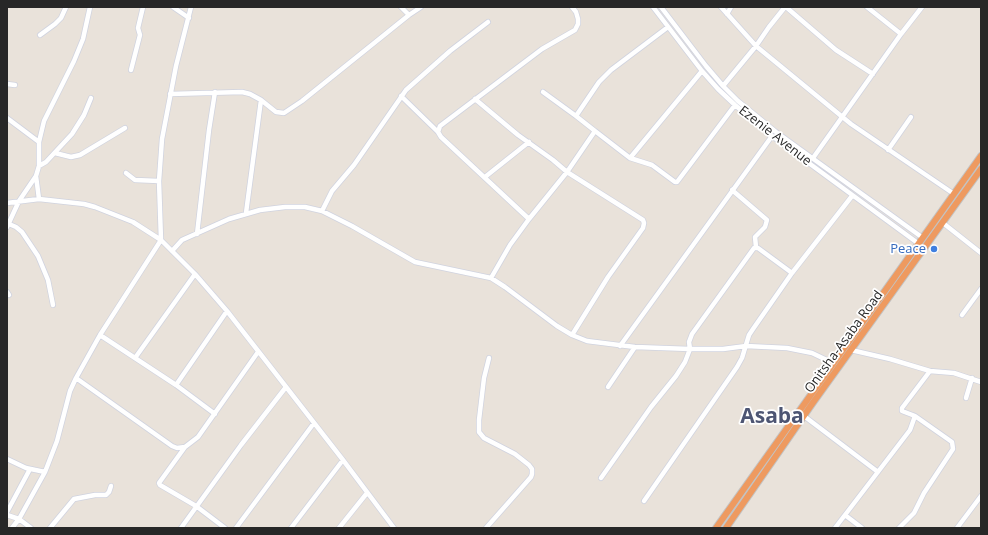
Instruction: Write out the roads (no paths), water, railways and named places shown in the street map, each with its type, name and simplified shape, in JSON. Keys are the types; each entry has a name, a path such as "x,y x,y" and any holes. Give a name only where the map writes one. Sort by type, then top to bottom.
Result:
{"highway":[{"path":"716,528 981,156"},
{"name":"Onitsha-Asaba Road","path":"726,528 851,350 981,170"},
{"path":"740,494 747,497"}],"street":[{"path":"40,35 61,18 66,7"},
{"path":"39,199 36,176 39,142 44,121 74,61 83,39 90,7"},
{"path":"131,70 140,35 138,28 143,7"},
{"path":"173,7 188,18"},
{"path":"12,528 19,519 45,472 57,441 70,391 76,378 100,335 160,240 159,181 162,139 170,94 191,7"},
{"path":"401,7 409,14"},
{"path":"170,94 242,92 250,94 261,100 276,112 284,113 308,96 409,14 421,7"},
{"path":"438,132 440,126 542,49 575,30 578,24 578,19 576,12 572,7"},
{"name":"Ezenie Avenue","path":"653,7 702,71 735,105 772,136 919,244"},
{"path":"721,7 756,46 851,124 954,194"},
{"path":"727,14 731,7"},
{"path":"723,86 756,46 785,7 836,50 873,74"},
{"path":"867,7 901,34"},
{"path":"812,158 922,7"},
{"name":"Ezenie Avenue","path":"663,8 706,66 738,101 776,132 923,238"},
{"path":"322,210 332,191 354,165 410,85 450,51 488,22"},
{"path":"576,116 603,77 668,27"},
{"path":"630,158 702,71"},
{"path":"7,84 15,85"},
{"path":"197,234 215,92"},
{"path":"543,92 630,158 652,165 675,182 679,182 735,105"},
{"path":"401,96 438,132 441,137 529,219"},
{"path":"38,166 46,162 72,134 84,115 91,98"},
{"path":"475,99 518,135 544,152 567,172 643,220 643,228 608,277 572,335"},
{"path":"246,213 261,100"},
{"path":"888,150 911,117"},
{"path":"7,118 39,142"},
{"path":"55,153 71,157 80,155 124,128"},
{"path":"491,278 510,246 529,219 567,172 595,131"},
{"path":"620,346 772,136"},
{"path":"485,177 529,142"},
{"path":"126,172 136,180 159,181"},
{"path":"36,176 19,201 8,226 16,227 22,232 38,256 48,280 53,305"},
{"path":"732,190 750,206 767,218 768,221 765,226 755,237 756,247 792,273"},
{"path":"644,501 737,367 753,329 792,273 852,196"},
{"path":"7,203 39,199 71,202 95,207 133,222 160,240 195,274 227,311 394,528"},
{"path":"172,251 182,240 246,213 285,207 305,207 322,210 416,262 491,278 505,287 543,317 572,335 587,341 620,346 690,349 723,349 746,346 787,348 812,353 833,363"},
{"path":"943,223 981,253"},
{"path":"601,478 651,407 676,376 690,349 689,342 692,334 752,250 756,247"},
{"path":"135,358 195,274"},
{"path":"962,315 981,289"},
{"path":"176,385 227,311"},
{"path":"100,335 176,385 214,414"},
{"path":"608,387 635,347"},
{"path":"851,350 930,371 954,373 981,382"},
{"path":"225,528 196,506 159,483 185,447 198,437 258,352"},
{"path":"486,528 532,474 532,469 529,465 505,448 484,438 479,432 484,378 489,358"},
{"path":"899,528 914,513 924,493 953,449 952,442 915,416 902,411 902,408 930,371"},
{"path":"76,378 172,446 177,448 185,447"},
{"path":"966,398 972,378"},
{"path":"181,528 286,387"},
{"path":"804,416 878,472"},
{"path":"835,528 910,430 915,416"},
{"path":"236,528 314,423"},
{"path":"7,459 30,469 45,472"},
{"path":"291,528 343,460"},
{"path":"30,469 7,514 19,519 32,528"},
{"path":"50,528 74,499 106,494 109,492 111,486"},
{"path":"339,528 368,493"},
{"path":"957,528 981,496"},
{"path":"845,515 862,528"}],"place":[{"name":"Peace","path":"934,249"}],"district":[{"name":"Asaba","path":"772,417"}]}
